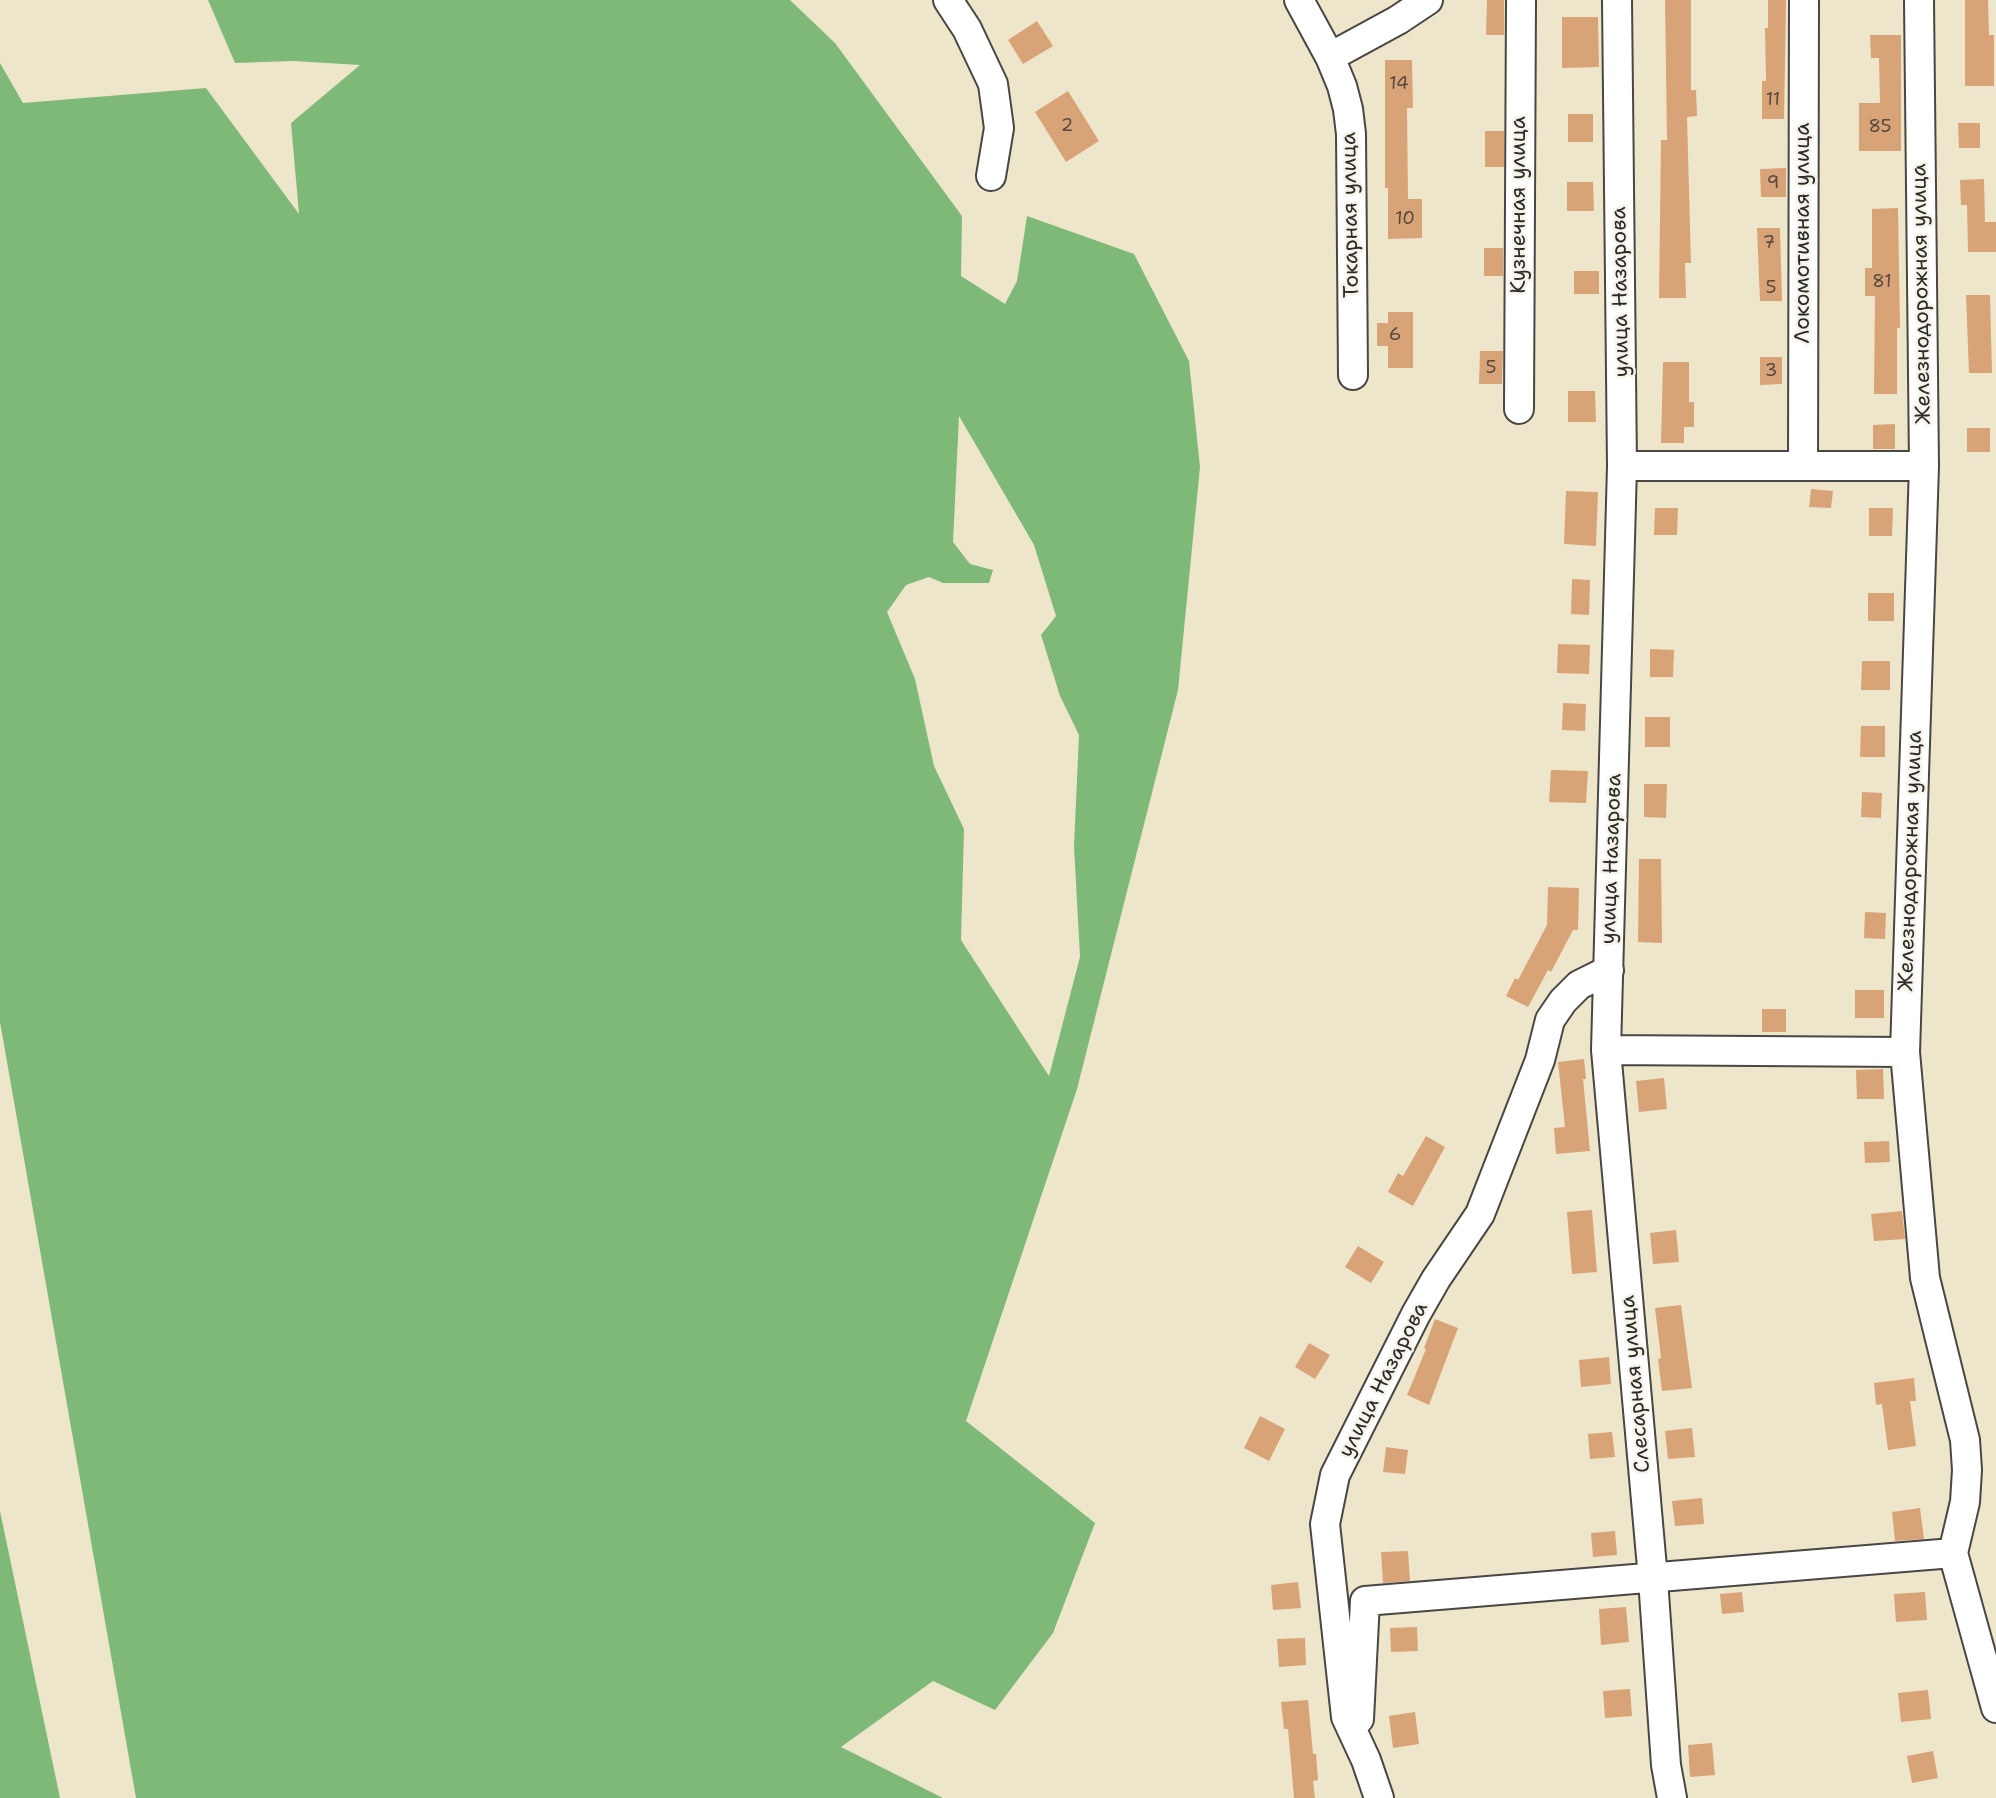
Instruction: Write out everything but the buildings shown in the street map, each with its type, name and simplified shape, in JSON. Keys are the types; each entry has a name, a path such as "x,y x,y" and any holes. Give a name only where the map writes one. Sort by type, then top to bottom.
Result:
{"street":[{"path":"948,0 967,29 993,84 999,128 991,176"},
{"name":"Токарная улица","path":"1299,0 1330,57 1342,86 1351,134 1353,375"},
{"path":"1330,57 1398,20 1428,0"},
{"name":"Кузнечная улица","path":"1519,409 1521,0"},
{"name":"улица Назарова","path":"1379,1798 1346,1717 1325,1524 1335,1475 1416,1314 1480,1214 1540,1060 1550,1020 1563,1001 1579,985 1609,970 1622,466 1618,0"},
{"name":"Локомотивная улица","path":"1802,466 1804,0"},
{"name":"Железнодорожная улица","path":"1919,0 1924,466 1905,1052 1925,1278 1965,1440 1965,1502 1952,1553"},
{"path":"1622,466 1924,466"},
{"name":"Слесарная улица","path":"1609,970 1606,1050 1653,1578 1666,1765 1672,1798"},
{"path":"1606,1050 1905,1052"},
{"path":"1358,1742 1365,1601 1952,1553 1996,1708"}],"green space":[{"path":"208,0 790,0 835,43 962,216 961,276 1005,304 1017,281 1027,216 1134,254 1189,361 1200,467 1178,690 1077,1089 966,1421 1095,1523 1053,1633 995,1710 933,1681 841,1747 943,1798 136,1798 0,1022 0,63 23,103 206,88 299,214 291,123 360,65 293,61 235,63","holes":["959,416 1034,545 1056,616 1041,635 1060,696 1079,735 1074,846 1080,957 1049,1076 961,940 964,829 934,766 915,679 887,612 906,585 929,577 943,583 989,583 993,570 970,564 953,542"]},
{"path":"0,1511 60,1798 0,1798"}]}
